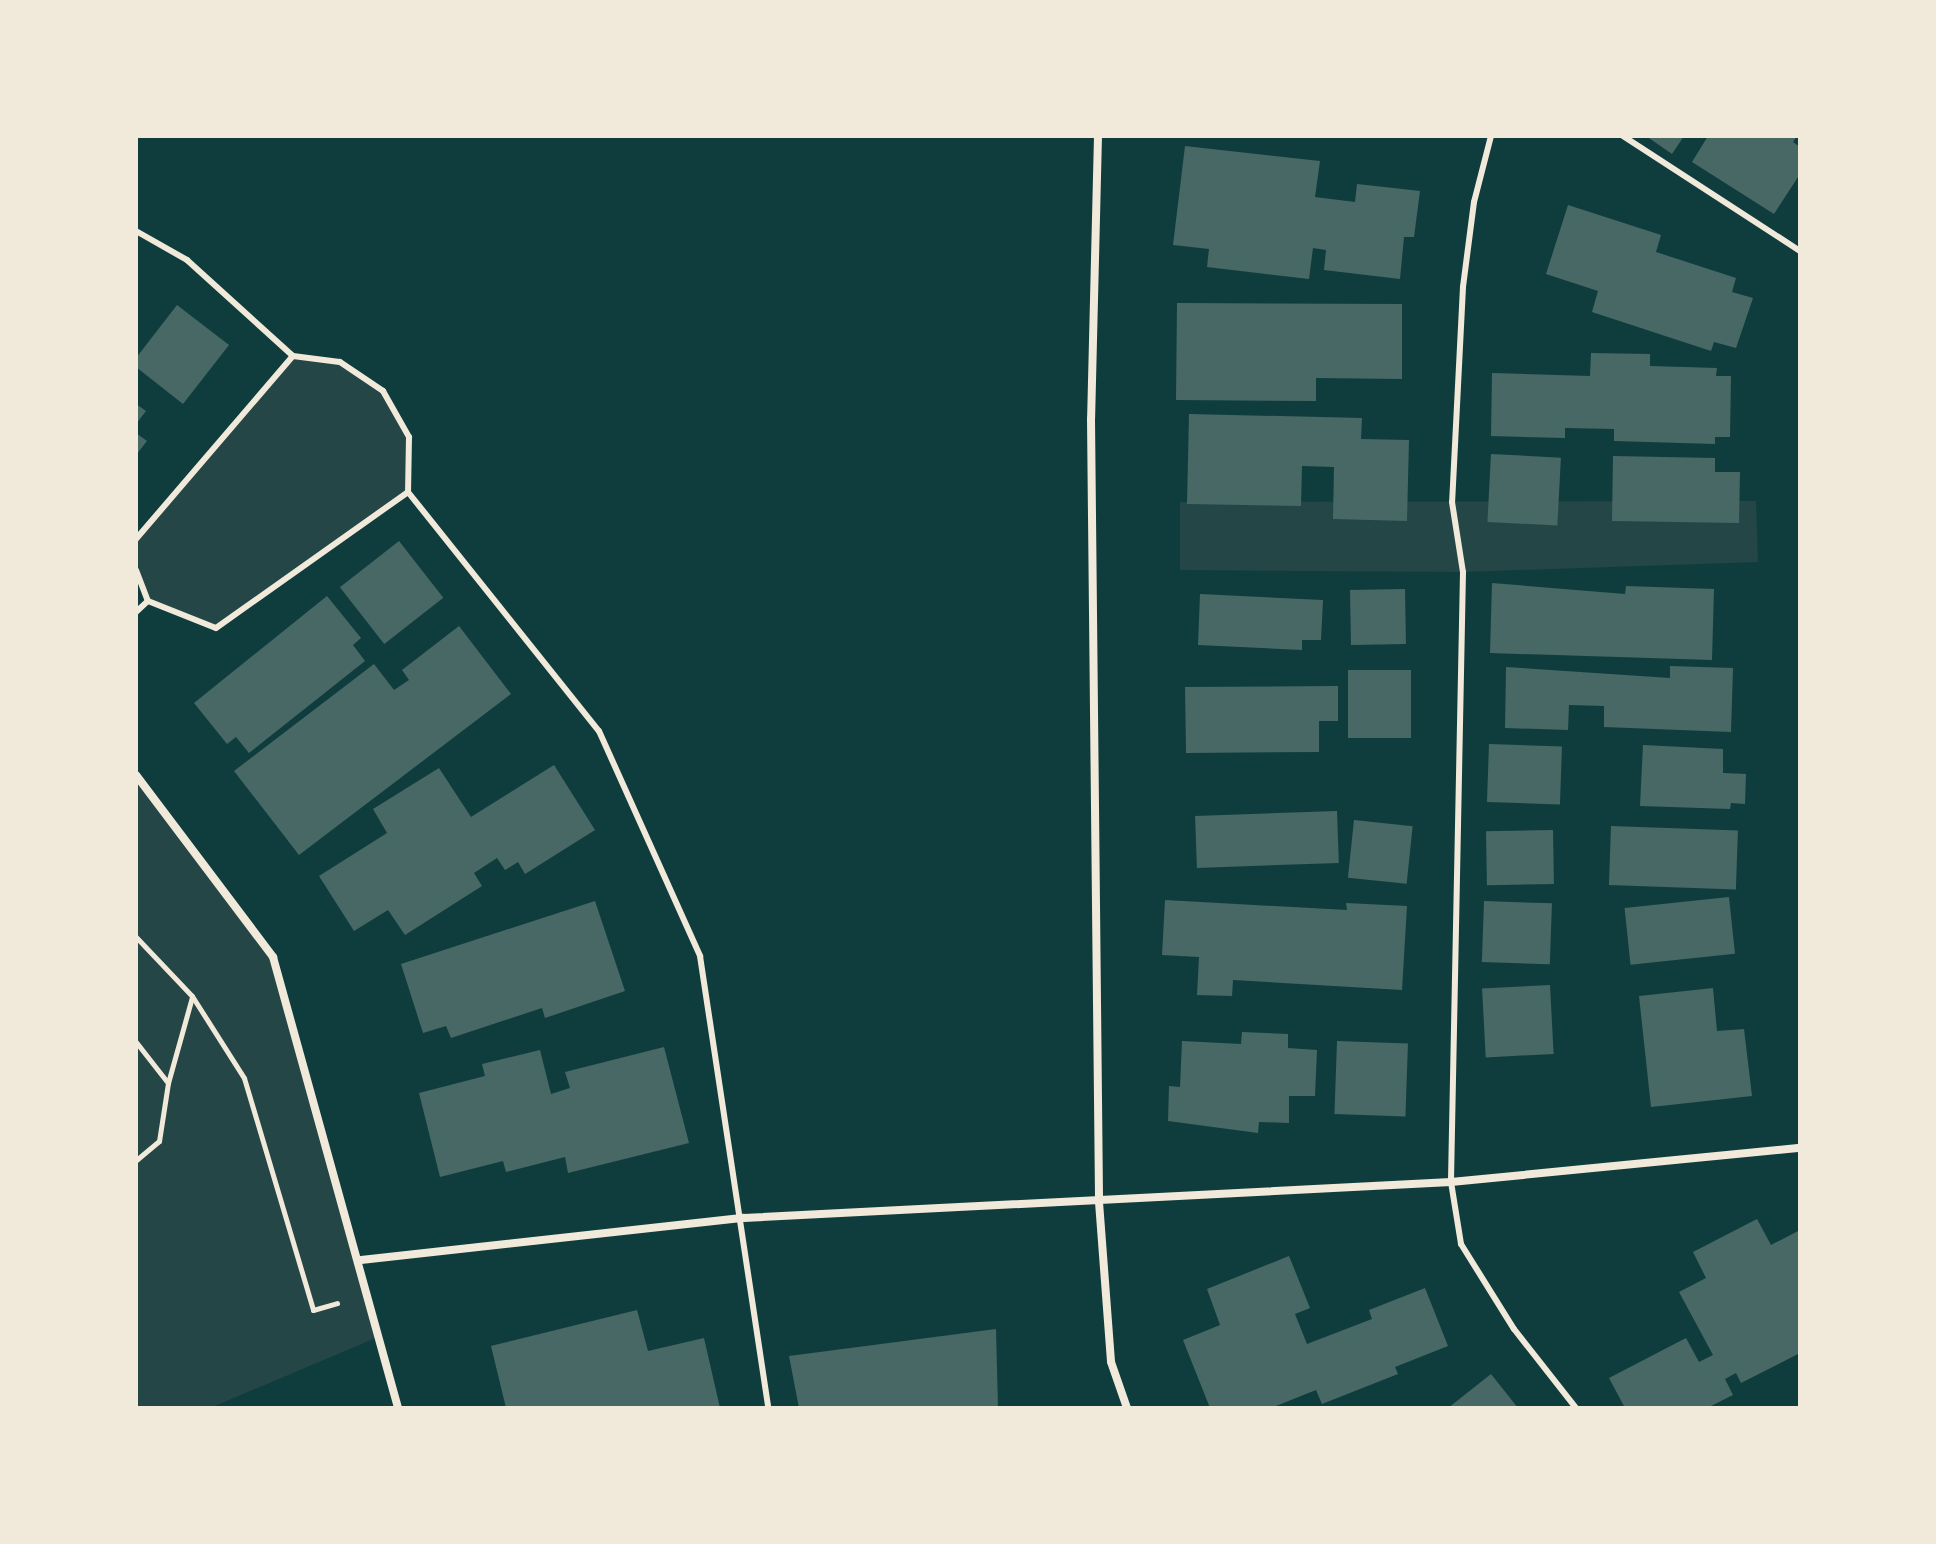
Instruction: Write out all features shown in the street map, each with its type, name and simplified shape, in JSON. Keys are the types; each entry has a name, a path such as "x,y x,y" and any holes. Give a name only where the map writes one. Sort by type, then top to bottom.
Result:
{"street":[{"path":"1098,136 1091,419 1099,1202 1111,1362 1127,1408"},
{"path":"136,775 273,957 361,1260 398,1408"},
{"path":"361,1260 744,1218 1451,1182 1800,1148"}],"lane":[{"path":"1491,136 1474,202 1463,287 1452,502 1463,572 1451,1182 1461,1244 1514,1329 1576,1408"},
{"path":"1623,136 1800,251"},
{"path":"136,231 187,260 293,356 340,362 383,391 409,437 408,492 599,731 700,956 744,1218 768,1408"},
{"path":"136,539 293,356"},
{"path":"136,570 148,601 216,628 408,492"},
{"path":"136,612 148,601"}],"path":[{"path":"136,937 192,996 244,1078 313,1310"},
{"path":"136,1160 159,1141 168,1083 192,996"},
{"path":"136,1042 168,1083"}],"shaded area":[{"path":"293,356 340,362 383,391 409,437 408,492 216,628 148,601 136,570 136,539"},
{"path":"1756,501 1758,562 1463,572 1180,570 1180,502"},
{"path":"136,775 273,957 378,1337 210,1408 136,1408"}],"building":[{"path":"1646,136 1684,136 1672,154"},
{"path":"1708,136 1797,136 1793,142 1800,147 1800,174 1774,214 1692,162"},
{"path":"1185,146 1320,161 1315,197 1355,202 1357,184 1420,191 1414,237 1404,237 1400,279 1324,270 1326,250 1313,248 1309,279 1207,267 1209,249 1173,245"},
{"path":"1568,205 1661,235 1656,252 1736,278 1732,292 1753,298 1736,348 1714,342 1711,351 1592,312 1598,291 1546,274"},
{"path":"1177,303 1402,304 1402,379 1316,378 1316,401 1176,400"},
{"path":"177,305 229,345 183,404 136,367 136,358"},
{"path":"1591,353 1650,354 1650,366 1717,368 1716,376 1731,376 1730,437 1715,437 1715,444 1614,441 1614,429 1565,428 1565,438 1491,436 1492,373 1590,376"},
{"path":"136,404 146,411 136,424"},
{"path":"1189,414 1362,418 1361,439 1409,440 1407,521 1333,519 1334,467 1302,466 1301,506 1187,504"},
{"path":"136,433 147,441 136,455"},
{"path":"1491,454 1561,458 1557,526 1487,522"},
{"path":"1613,456 1715,458 1715,472 1740,472 1739,523 1612,521"},
{"path":"399,541 443,598 384,644 340,587"},
{"path":"1492,583 1625,594 1626,586 1714,589 1712,660 1490,653"},
{"path":"1405,589 1406,644 1351,645 1350,590"},
{"path":"1200,594 1323,600 1321,640 1302,640 1302,650 1198,645"},
{"path":"327,596 361,638 353,645 365,661 249,753 236,737 227,744 194,703"},
{"path":"459,626 511,694 299,855 234,771 374,664 394,690 409,680 402,670"},
{"path":"1670,666 1733,668 1731,732 1604,727 1604,706 1569,705 1568,730 1505,728 1506,667 1670,678"},
{"path":"1348,670 1411,670 1411,738 1348,738"},
{"path":"1338,686 1338,721 1319,721 1319,752 1186,753 1185,687"},
{"path":"1489,744 1562,747 1560,805 1487,802"},
{"path":"1643,745 1723,749 1723,773 1746,774 1745,804 1731,803 1730,809 1640,806"},
{"path":"554,765 595,830 525,874 518,862 505,870 497,858 474,873 482,886 405,935 388,910 354,931 319,876 387,833 373,809 439,768 471,817"},
{"path":"1337,811 1339,863 1197,868 1195,816"},
{"path":"1354,820 1413,826 1407,884 1348,878"},
{"path":"1611,826 1738,830 1736,889 1609,885"},
{"path":"1553,830 1554,884 1487,885 1486,831"},
{"path":"1729,897 1735,954 1631,965 1625,908"},
{"path":"1165,900 1347,910 1346,903 1407,906 1402,990 1233,980 1232,996 1197,995 1199,957 1162,955"},
{"path":"595,901 625,991 545,1018 542,1008 451,1038 446,1026 423,1033 401,964"},
{"path":"1484,901 1552,903 1550,964 1482,962"},
{"path":"1550,985 1554,1054 1486,1057 1482,989"},
{"path":"1713,988 1717,1031 1744,1029 1752,1096 1651,1107 1639,996"},
{"path":"1242,1032 1288,1034 1288,1048 1317,1050 1315,1096 1289,1096 1289,1123 1259,1122 1258,1133 1168,1121 1169,1086 1180,1087 1182,1041 1241,1044"},
{"path":"1337,1041 1408,1043 1405,1116 1334,1114"},
{"path":"664,1047 689,1143 568,1173 565,1157 506,1172 503,1161 440,1177 419,1093 485,1076 482,1064 540,1050 551,1094 570,1088 565,1072"},
{"path":"1757,1219 1771,1245 1800,1230 1800,1353 1741,1383 1736,1373 1725,1379 1733,1395 1707,1408 1625,1408 1609,1378 1686,1338 1699,1362 1713,1355 1679,1292 1706,1278 1693,1252"},
{"path":"1289,1256 1310,1308 1295,1314 1307,1344 1372,1319 1369,1310 1425,1288 1448,1346 1395,1367 1398,1374 1322,1404 1316,1390 1271,1408 1210,1408 1183,1340 1220,1325 1207,1289"},
{"path":"637,1310 648,1351 704,1338 720,1408 506,1408 491,1346"},
{"path":"996,1329 998,1408 799,1408 789,1356"},
{"path":"1491,1374 1518,1408 1448,1408"}]}
